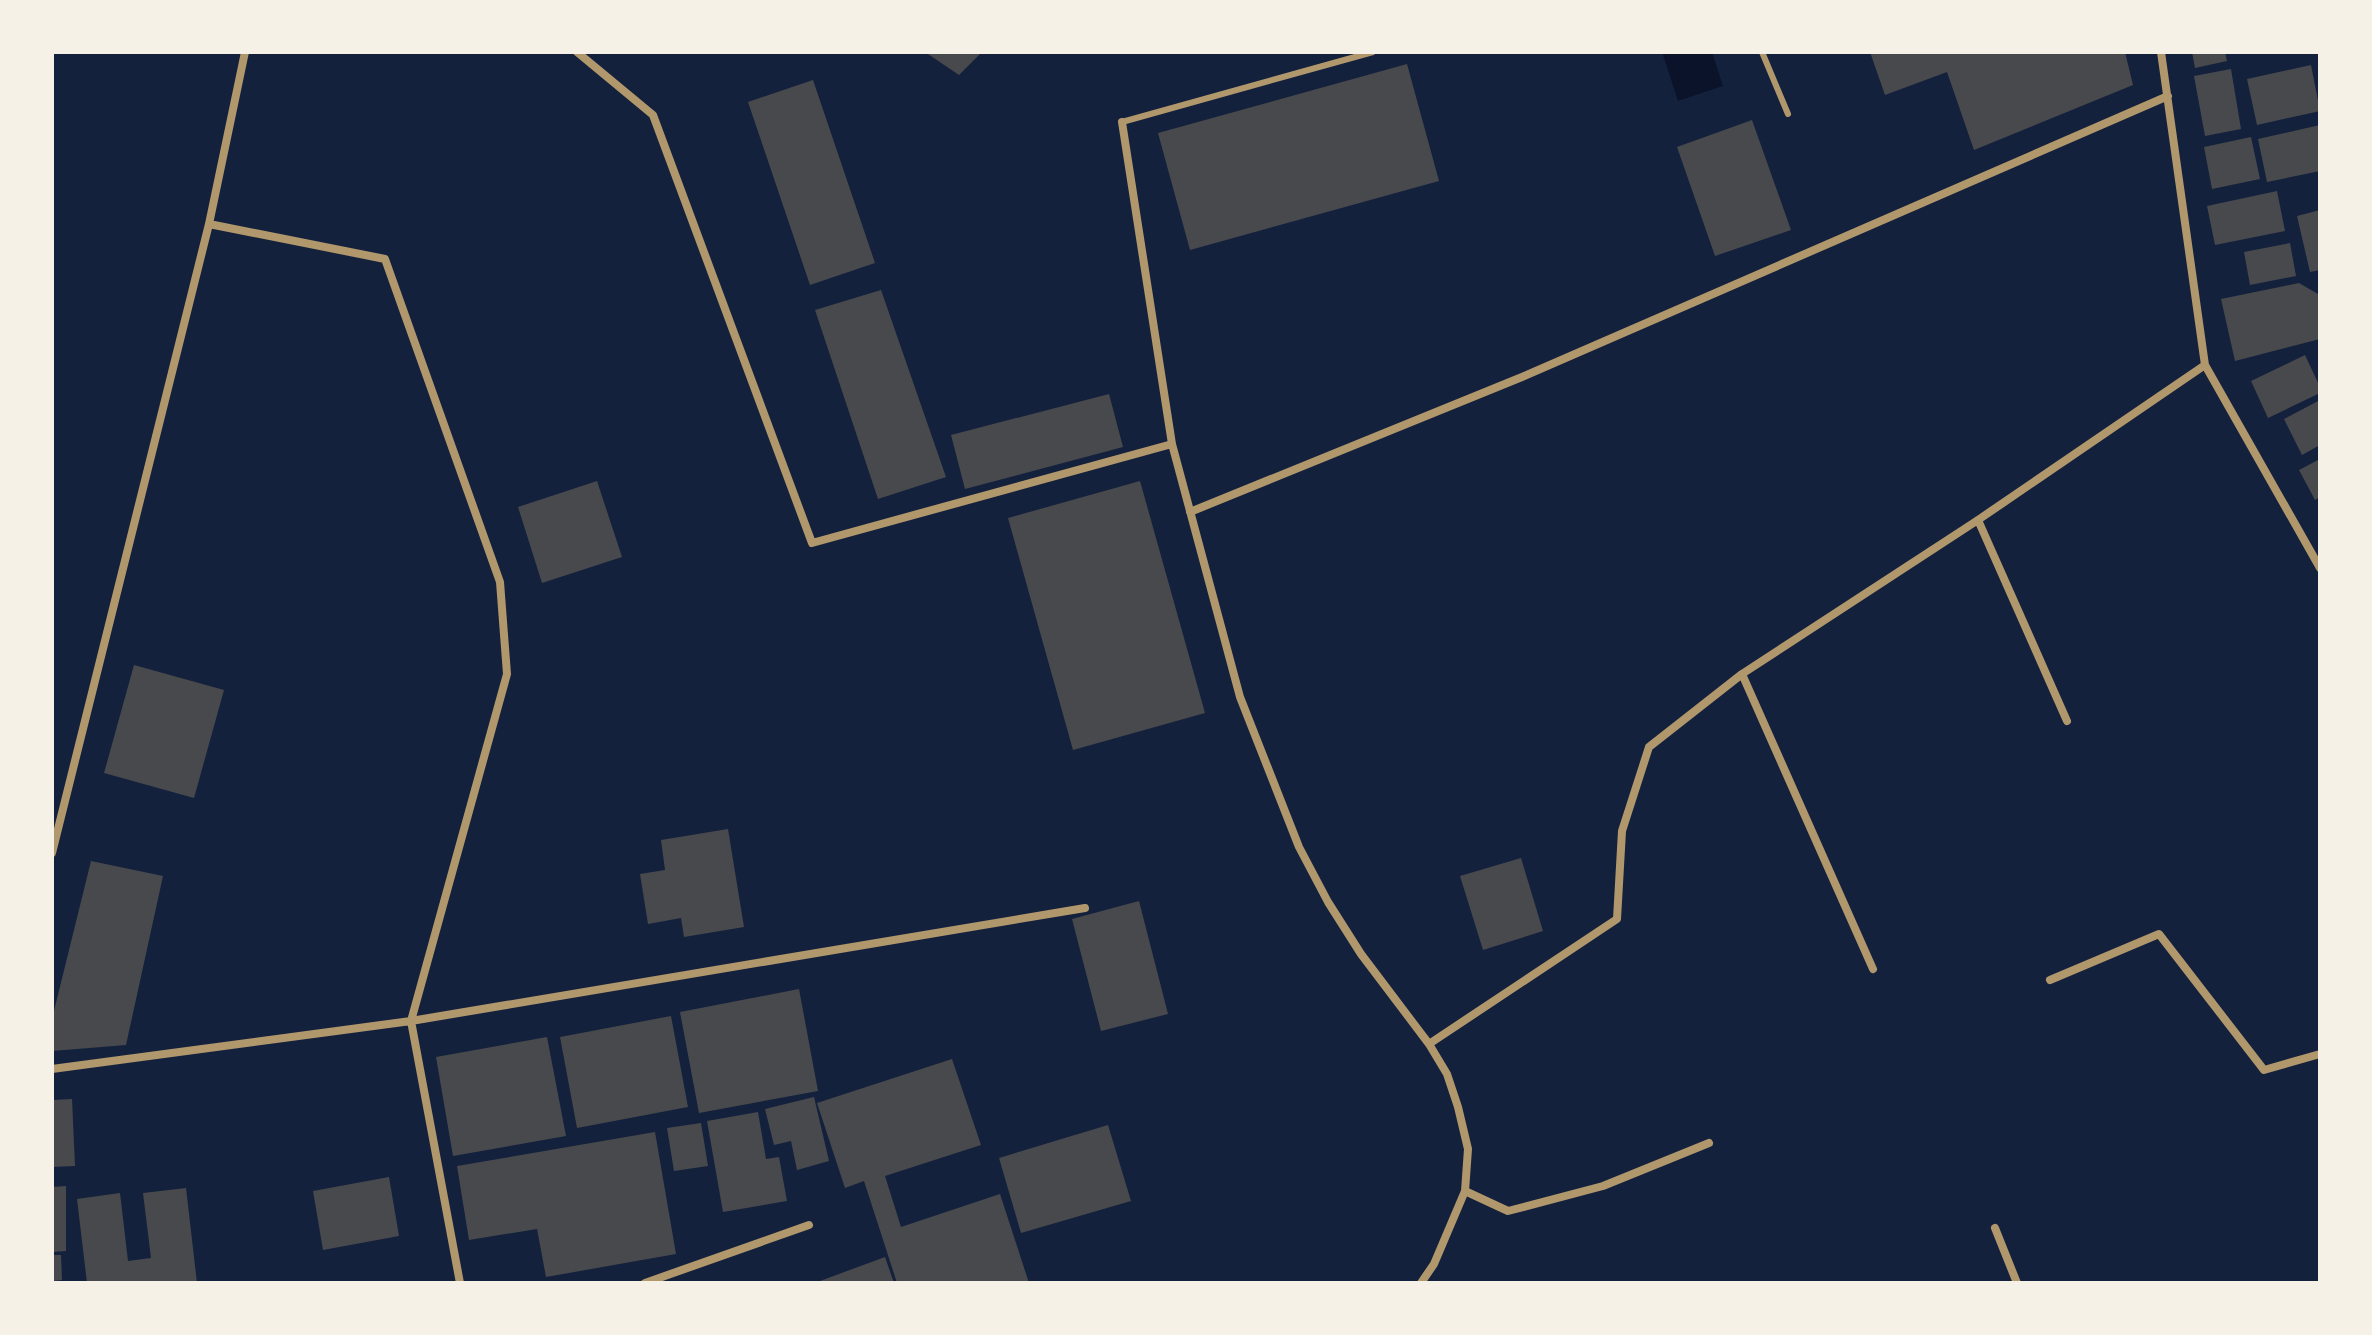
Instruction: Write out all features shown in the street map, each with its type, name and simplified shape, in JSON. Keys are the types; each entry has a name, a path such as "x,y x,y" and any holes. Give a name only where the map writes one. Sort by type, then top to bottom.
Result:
{"street":[{"path":"52,853 209,224 245,52"},
{"path":"577,52 653,115 812,543 1172,444"},
{"path":"2161,52 2205,365 2320,568"},
{"path":"1190,512 1522,377 2168,96"},
{"path":"1122,122 1172,444 1240,697 1299,847 1328,902 1361,954 1429,1044 1447,1074 1458,1107 1468,1149 1465,1191 1434,1264 1421,1283"},
{"path":"209,224 385,259 500,582 507,674 411,1021 460,1283"},
{"path":"1429,1044 1617,919 1622,831 1649,747 1742,674 1978,520 2205,365"},
{"path":"1978,520 2067,721"},
{"path":"1742,674 1873,969"},
{"path":"52,1069 411,1021 1085,908"},
{"path":"2050,980 2159,934 2264,1070 2320,1054"},
{"path":"1465,1191 1508,1211 1603,1186 1709,1143"},
{"path":"645,1283 809,1225"},
{"path":"1995,1228 2017,1283"}],"lane":[{"path":"1122,122 1373,52"},
{"path":"1762,52 1788,114"}],"water":[{"path":"1662,52 1712,52 1723,86 1678,101"}],"building":[{"path":"925,52 982,52 959,75"},
{"path":"1870,52 2125,52 2133,85 1974,150 1947,72 1885,95"},
{"path":"2192,52 2225,52 2227,61 2195,68"},
{"path":"1407,64 1439,181 1190,250 1158,133"},
{"path":"2311,65 2320,111 2257,125 2247,79"},
{"path":"2231,69 2241,129 2205,136 2194,76"},
{"path":"813,80 875,263 810,285 748,102"},
{"path":"1752,120 1791,230 1715,256 1677,147"},
{"path":"2320,125 2320,171 2267,182 2258,139"},
{"path":"2251,137 2260,179 2212,189 2204,147"},
{"path":"2277,191 2285,231 2215,245 2207,206"},
{"path":"2320,210 2320,270 2310,272 2297,216"},
{"path":"2290,243 2296,276 2250,285 2244,252"},
{"path":"2299,283 2318,294 2320,339 2235,361 2221,299"},
{"path":"881,290 946,477 878,499 815,310"},
{"path":"2305,355 2320,393 2268,418 2251,381"},
{"path":"1109,394 1123,447 965,489 951,435"},
{"path":"2320,400 2320,445 2302,455 2284,419"},
{"path":"2320,459 2320,497 2315,500 2299,470"},
{"path":"597,481 622,557 542,583 518,507"},
{"path":"1140,481 1205,713 1073,750 1008,518"},
{"path":"134,665 224,690 194,798 104,773"},
{"path":"728,829 744,927 684,937 681,918 648,924 640,874 665,870 661,840"},
{"path":"1521,858 1543,931 1483,950 1460,876"},
{"path":"91,861 163,876 126,1045 52,1051 52,1019"},
{"path":"1139,901 1168,1014 1101,1031 1072,919"},
{"path":"799,989 818,1091 699,1113 680,1012"},
{"path":"671,1016 688,1107 577,1128 560,1037"},
{"path":"547,1037 566,1136 453,1156 436,1057"},
{"path":"952,1059 981,1145 885,1176 901,1227 1000,1194 1029,1283 897,1283 864,1181 845,1188 817,1103"},
{"path":"814,1097 829,1161 797,1170 791,1141 774,1145 765,1109"},
{"path":"72,1099 75,1166 52,1167 52,1100"},
{"path":"758,1112 766,1159 779,1157 787,1201 723,1212 707,1121"},
{"path":"701,1123 708,1166 674,1171 667,1128"},
{"path":"1108,1125 1131,1201 1021,1233 999,1158"},
{"path":"655,1132 676,1254 546,1277 537,1229 469,1240 457,1166"},
{"path":"389,1177 399,1236 323,1250 313,1191"},
{"path":"66,1186 66,1251 52,1252 52,1187"},
{"path":"186,1188 197,1283 87,1283 77,1199 120,1193 128,1261 151,1258 143,1193"},
{"path":"52,1255 61,1255 62,1280 52,1281"},
{"path":"885,1257 894,1283 820,1283 820,1281"}]}
